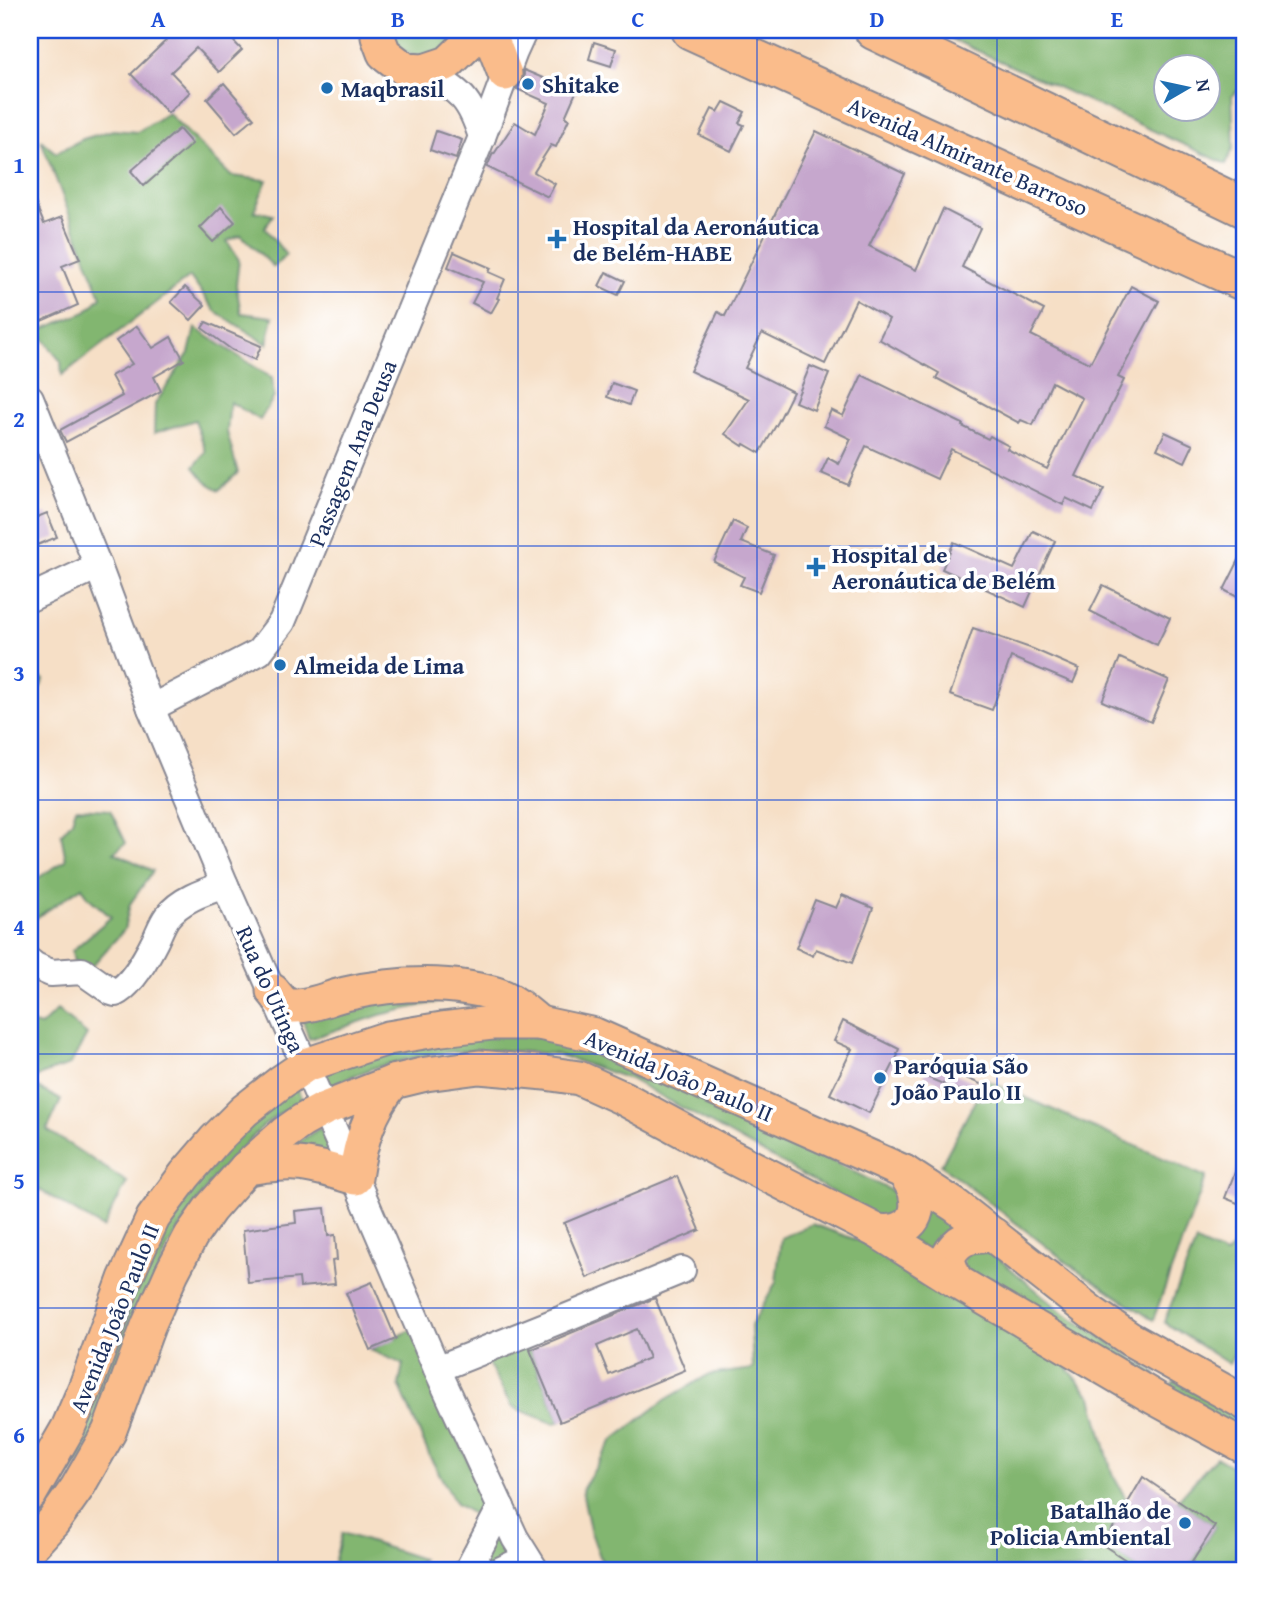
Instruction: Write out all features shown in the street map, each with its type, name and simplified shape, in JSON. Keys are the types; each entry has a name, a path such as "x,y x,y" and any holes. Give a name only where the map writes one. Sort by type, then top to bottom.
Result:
{"highway":[{"name":"Avenida Almirante Barroso","path":"691,30 1245,282"},
{"path":"874,30 1245,208"}],"main road":[{"path":"377,30 384,53 406,70 424,71 448,63 482,30"},
{"path":"488,30 505,74"},
{"path":"273,991 283,1004 291,1007 383,987 421,983 451,985 507,998 539,1023"},
{"path":"291,1032 293,1021 312,1004"},
{"name":"Avenida João Paulo II","path":"30,1494 68,1428 125,1279 153,1218 184,1175 215,1140 244,1111 306,1065 388,1038 492,1023 539,1023 595,1035 904,1172 957,1206 1092,1313 1130,1339 1245,1403"},
{"name":"Avenida João Paulo II","path":"30,1547 53,1522 77,1488 109,1432 162,1294 191,1236 210,1209 246,1168 285,1132 324,1109 393,1082 426,1074 479,1067 579,1078 623,1098 877,1231 959,1283 1155,1398 1245,1447"},
{"path":"246,1168 299,1164 355,1178 362,1139 377,1104 393,1082"},
{"path":"877,1231 891,1233 907,1227 913,1219 915,1191 904,1172"},
{"path":"959,1283 947,1258 953,1246 968,1238 994,1236"}],"street":[{"name":"Passagem Ana Deusa","path":"151,708 259,652 282,622 524,30"},
{"path":"424,71 450,86 464,98 474,113 482,137"},
{"name":"Rua do Utinga","path":"30,398 98,566 151,708 225,885 437,1369 515,1538 531,1564"},
{"path":"30,598 98,566"},
{"path":"30,962 51,973 82,971 112,992 119,992 143,962 167,917 189,898 225,885"},
{"path":"437,1369 682,1269"},
{"path":"468,1570 501,1507"},
{"path":"501,1570 531,1564"}],"green space":[{"path":"389,30 471,30 446,53 414,56 396,48"},
{"path":"932,30 1245,30 1245,84 1232,96 1234,147 1226,164"},
{"path":"168,113 231,176 267,180 254,211 273,215 265,228 286,255 274,267 241,235 227,241 239,260 236,285 241,313 273,317 267,344 215,311 190,277 62,375 61,362 38,331 86,312 101,297 41,140 56,153 83,139 113,130 137,132"},
{"path":"195,328 272,378 274,397 260,420 230,402 227,432 238,473 219,490 206,482 194,467 206,452 195,420 154,433 155,404 189,353"},
{"path":"30,668 44,680 30,715"},
{"path":"76,808 110,810 126,843 114,852 153,871 130,904 124,930 91,967 74,963 72,951 111,917 88,897 82,887 30,922 30,883 66,860 61,834 72,821"},
{"path":"380,994 445,1000 380,1015 309,1039 302,1018"},
{"path":"57,1010 87,1035 70,1065 43,1074 30,1082 30,1023 41,1026"},
{"path":"503,1029 620,1054 900,1195 900,1208 895,1219 884,1222 630,1079 556,1054 494,1050 425,1055 373,1068 326,1087 317,1065"},
{"path":"986,1080 1206,1177 1153,1320 1073,1267 941,1165"},
{"path":"293,1083 303,1101 277,1115 260,1129 212,1180 168,1247 94,1439 30,1534 30,1507 184,1186"},
{"path":"30,1084 61,1100 47,1130 127,1182 103,1228 30,1184"},
{"path":"320,1128 334,1158 280,1154"},
{"path":"926,1209 950,1224 936,1255 908,1240"},
{"path":"812,1224 871,1245 907,1275 1054,1352 1092,1397 1112,1473 1127,1501 1103,1545 1141,1570 605,1570 590,1530 582,1490 612,1441 665,1400 708,1375 753,1369 751,1326 776,1282 781,1238"},
{"path":"1240,1241 1245,1244 1245,1333 1229,1364 1164,1322 1196,1242 1225,1255"},
{"path":"979,1242 1061,1311 1156,1373 1149,1385 962,1267 967,1244"},
{"path":"413,1329 487,1508 475,1515 456,1504 430,1457 399,1385 403,1364 370,1350"},
{"path":"525,1340 560,1422 553,1423 512,1407 485,1358"},
{"path":"1175,1381 1245,1418 1245,1438 1166,1393"},
{"path":"1216,1457 1245,1474 1245,1570 1187,1570 1215,1526 1177,1501"},
{"path":"497,1526 510,1556 485,1570 475,1570"},
{"path":"342,1533 422,1559 415,1570 332,1570"}],"building":[{"path":"177,30 223,30 242,50 219,72 196,48 171,72 190,92 168,113 131,74"},
{"path":"594,42 616,49 611,66 589,59"},
{"path":"524,70 576,92 565,117 569,119 556,147 551,145 534,172 555,184 548,197 487,167 493,153 515,122 535,134 549,103 517,89 524,78"},
{"path":"224,83 254,118 236,133 207,99"},
{"path":"724,102 745,112 739,123 744,125 731,151 699,135 712,109 718,112"},
{"path":"179,129 192,144 144,186 131,171"},
{"path":"436,131 462,140 456,159 430,150"},
{"path":"816,131 905,174 869,246 916,270 943,209 980,228 962,267 1044,310 1031,335 1065,352 1090,363 1131,286 1159,301 1118,377 1124,380 1076,476 1104,489 1093,511 1066,498 1063,505 951,449 937,479 866,446 848,485 821,473 828,458 839,464 851,439 824,426 831,410 843,416 862,375 988,439 990,436 1009,446 1007,449 1047,469 1082,398 1052,382 1033,425 1021,420 1019,423 936,378 939,373 879,339 889,319 856,300 825,364 762,333 745,368 793,392 760,453 725,434 749,399 690,371 718,312 725,316"},
{"path":"30,190 44,224 62,217 80,259 62,266 78,305 30,326"},
{"path":"221,207 235,222 213,242 200,228"},
{"path":"454,252 491,268 489,272 505,279 491,313 472,303 483,282 448,267"},
{"path":"606,272 625,281 618,295 599,286"},
{"path":"185,287 205,305 191,320 171,302"},
{"path":"206,322 261,346 255,360 232,350 202,328"},
{"path":"137,326 153,348 171,337 184,360 154,377 161,391 66,442 60,430 122,396 111,376 132,364 116,341"},
{"path":"810,366 829,374 814,410 795,402"},
{"path":"612,383 634,391 629,405 607,397"},
{"path":"1165,432 1193,445 1185,462 1157,449"},
{"path":"47,513 57,537 30,548 30,520"},
{"path":"733,521 747,528 741,542 774,555 759,592 740,585 744,577 714,562"},
{"path":"1033,531 1055,541 1025,607 942,569 954,542 1014,569"},
{"path":"1245,548 1245,601 1224,590"},
{"path":"1103,585 1170,618 1157,645 1090,611"},
{"path":"973,628 1079,669 1073,683 1011,657 992,710 950,695"},
{"path":"1120,658 1169,680 1151,722 1102,701"},
{"path":"842,895 873,908 852,963 816,949 813,956 796,948 815,900 836,908"},
{"path":"843,1021 899,1049 869,1113 830,1094 852,1049 834,1041"},
{"path":"930,1063 990,1088 983,1101 924,1076"},
{"path":"1245,1150 1245,1206 1225,1198"},
{"path":"677,1176 700,1230 587,1278 564,1223"},
{"path":"325,1208 328,1236 335,1235 337,1260 332,1261 335,1284 300,1287 299,1278 248,1283 243,1230 296,1223 295,1211"},
{"path":"372,1282 396,1339 370,1350 346,1293"},
{"path":"655,1298 685,1370 560,1422 530,1350","holes":["637,1329 649,1358 609,1375 597,1346"]},
{"name":"Batalhão de Policia Ambiental","path":"1143,1477 1215,1526 1187,1570 1141,1570 1103,1545"}],"place":[{"name":"Shitake","path":"528,84"},
{"name":"Maqbrasil","path":"327,88"},
{"name":"Hospital da Aeronáutica de Belém-HABE","path":"557,239"},
{"name":"Hospital de Aeronáutica de Belém","path":"816,567"},
{"name":"Almeida de Lima","path":"280,665"},
{"name":"Paróquia São João Paulo II","path":"880,1078"},
{"name":"Batalhão de Policia Ambiental","path":"1185,1523"}]}
